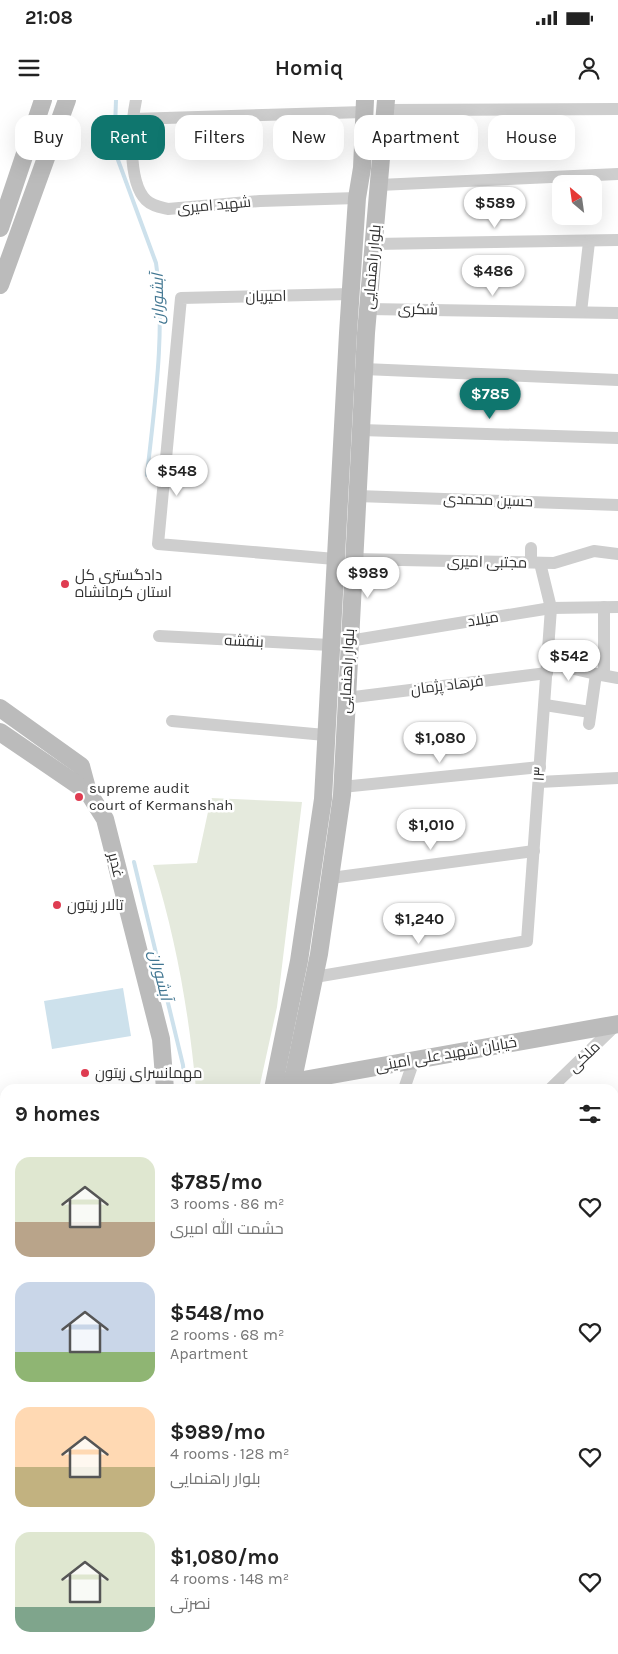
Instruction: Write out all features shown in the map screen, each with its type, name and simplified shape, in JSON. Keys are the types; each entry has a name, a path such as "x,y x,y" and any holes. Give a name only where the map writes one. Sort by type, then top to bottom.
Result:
{"main road":[{"path":"0,228 43,100"},
{"path":"0,284 67,100"},
{"name":"بلوار راهنمایی","path":"292,1084 315,977 331,878 342,787 364,369 385,105"},
{"name":"بلوار راهنمایی","path":"274,1084 312,886 323,799 335,559 351,294 362,168 364,106"},
{"path":"0,708 81,766 88,792"},
{"path":"0,732 88,792"},
{"name":"غدیر","path":"88,792 105,819 161,1039 165,1084"},
{"name":"خیابان شهید علی امینی","path":"301,1084 414,1060 617,1024"}],"street":[{"name":"شهید امیری","path":"133,115 136,100"},
{"path":"385,105 618,109"},
{"path":"165,117 364,106"},
{"name":"شهید امیری","path":"134,160 140,189 145,199 155,206 168,209 260,201 358,198"},
{"path":"379,185 618,174"},
{"path":"374,244 589,242 618,240"},
{"path":"581,312 589,242"},
{"name":"امیریان","path":"335,559 158,544 181,298 351,294"},
{"name":"شکری","path":"368,309 618,313"},
{"path":"364,369 618,380"},
{"path":"361,430 618,438"},
{"name":"حسین محمدی","path":"357,496 618,505"},
{"name":"۱۳","path":"315,977 527,941 551,608 531,548"},
{"name":"مجتبی امیری","path":"354,559 554,563 594,551 618,554"},
{"path":"545,705 589,718 600,675 604,607"},
{"name":"میلاد","path":"349,641 551,608 618,607"},
{"name":"بنفشه","path":"159,636 330,645"},
{"name":"فرهاد پژمان","path":"346,698 548,668 618,678"},
{"path":"172,721 325,735"},
{"path":"342,787 540,767"},
{"path":"538,782 618,778"},
{"path":"331,878 534,851"},
{"name":"ملکی","path":"555,1084 617,1024"},
{"path":"406,1084 414,1060"}],"shaded area":[{"path":"211,798 302,802 277,1007 260,1084 195,1084 190,1032 175,948 153,865 197,863"}],"water":[{"path":"123,988 131,1036 52,1049 44,1001"}],"waterway":[{"name":"آبشوران","path":"116,100 115,127 118,160 156,263 159,288 158,369 147,475"},
{"name":"آبشوران","path":"134,862 183,1065 185,1084"}],"place":[{"name":"دادگستری کل استان کرمانشاه","path":"65,584"},
{"name":"supreme audit court of Kermanshah","path":"79,797"},
{"name":"تالار زیتون","path":"57,905"},
{"name":"مهمانسرای زیتون","path":"85,1073"}]}
